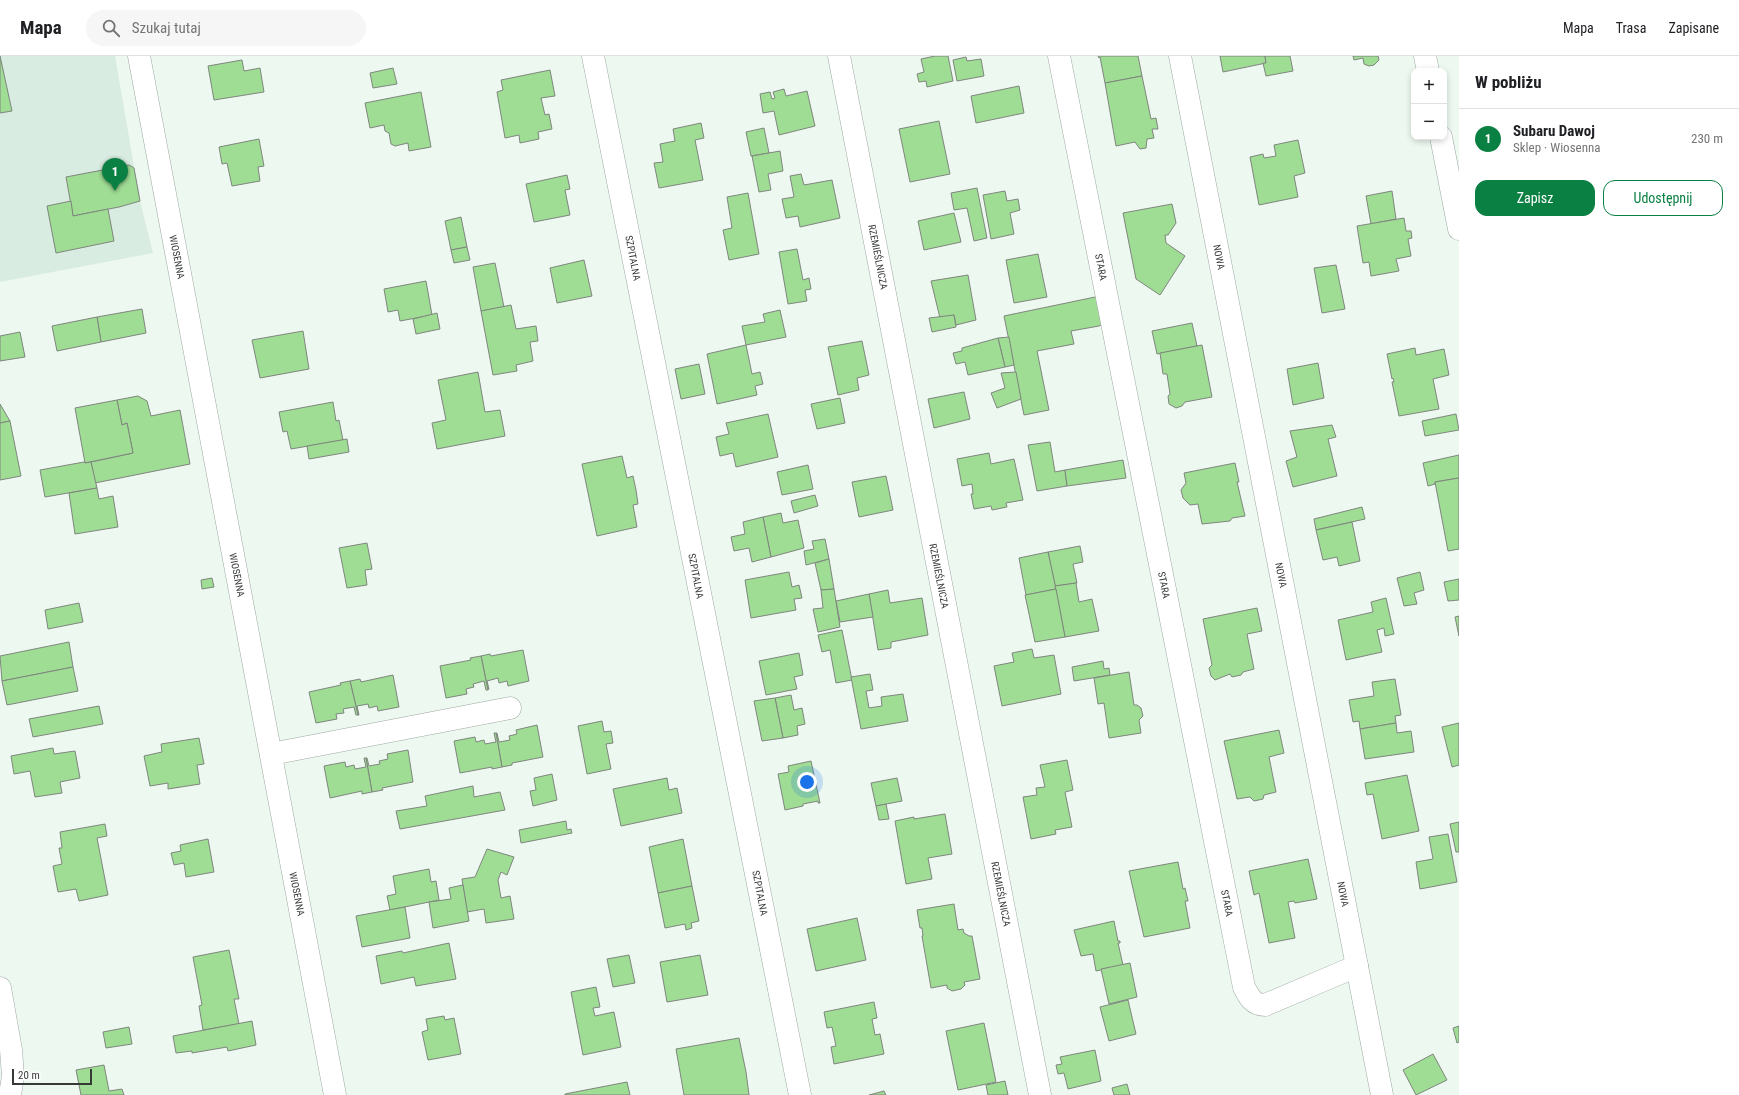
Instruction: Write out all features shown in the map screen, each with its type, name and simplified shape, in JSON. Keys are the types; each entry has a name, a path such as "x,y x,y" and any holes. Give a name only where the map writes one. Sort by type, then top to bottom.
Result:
{"street":[{"name":"WIOSENNA","path":"138,56 335,1095"},
{"name":"SZPITALNA","path":"593,56 800,1095"},
{"name":"RZEMIEŚLNICZA","path":"839,56 1040,1095"},
{"name":"STARA","path":"1060,56 1244,987 1248,997 1258,1005 1265,1005 1357,966"},
{"name":"NOWA","path":"1180,56 1382,1095"},
{"path":"1425,56 1427,68"},
{"path":"1442,140 1459,229"},
{"path":"271,754 510,708"},
{"path":"0,988 11,1050 13,1076 10,1095"}],"shaded area":[{"path":"0,56 115,56 140,201 153,253 0,282"}],"building":[{"path":"0,56 12,111 0,113"},
{"path":"935,56 948,56 953,81 927,87 926,81 919,82 917,74 924,72 921,59"},
{"path":"1098,56 1138,56 1142,76 1105,83 1100,57 1099,58"},
{"path":"1220,56 1265,56 1266,63 1223,72"},
{"path":"1265,56 1290,56 1293,71 1266,76 1263,63 1266,63"},
{"path":"1353,56 1378,56 1379,60 1374,65 1369,66 1364,64 1363,58 1354,60"},
{"path":"966,57 967,61 981,59 984,76 957,81 953,60"},
{"path":"242,60 244,71 260,68 264,92 214,100 208,66"},
{"path":"393,68 397,84 373,88 370,73"},
{"path":"550,70 555,96 541,98 545,115 549,114 552,129 538,132 539,139 520,143 519,135 505,138 497,92 503,90 501,80"},
{"path":"1142,76 1151,119 1156,118 1158,129 1152,129 1154,138 1147,139 1146,148 1140,149 1135,142 1116,146 1105,83"},
{"path":"1019,86 1024,113 976,123 971,96"},
{"path":"784,89 786,96 807,91 815,126 779,135 774,111 763,113 760,94 770,92 772,99 775,98 773,92"},
{"path":"421,92 431,147 409,151 408,143 395,146 391,144 389,133 385,131 384,125 370,128 365,103"},
{"path":"939,121 950,174 910,182 899,129"},
{"path":"701,123 704,138 695,140 703,180 659,188 654,163 663,162 660,144 675,141 673,129"},
{"path":"764,128 769,153 751,156 746,132"},
{"path":"259,139 264,166 258,167 260,181 232,186 227,163 222,164 219,147"},
{"path":"1298,140 1305,173 1294,176 1298,197 1259,205 1250,157 1263,154 1264,158 1276,156 1274,145"},
{"path":"780,151 783,171 768,174 771,190 759,192 752,156"},
{"path":"129,165 134,168 140,201 119,207 73,216 66,177"},
{"path":"801,174 804,185 832,180 840,218 800,227 798,216 786,218 782,199 794,197 790,176"},
{"path":"567,175 570,189 565,190 570,215 534,222 526,184"},
{"path":"977,188 987,238 974,241 967,208 954,210 951,193"},
{"path":"1005,191 1007,201 1018,199 1020,210 1010,213 1014,234 991,239 983,195"},
{"path":"1392,191 1396,219 1371,224 1366,196"},
{"path":"748,193 759,254 729,260 723,230 732,228 727,197"},
{"path":"71,201 73,216 108,209 114,241 56,253 47,206"},
{"path":"1172,204 1176,223 1168,235 1165,235 1166,243 1185,256 1160,295 1136,279 1123,213"},
{"path":"954,213 961,242 924,250 918,221"},
{"path":"461,217 467,247 451,250 445,221"},
{"path":"1404,218 1406,231 1411,231 1412,238 1408,239 1411,256 1396,259 1399,271 1371,276 1369,262 1363,263 1357,226"},
{"path":"467,247 470,260 454,263 451,250"},
{"path":"797,249 803,280 809,278 811,289 805,290 807,301 788,304 779,252"},
{"path":"1038,254 1047,297 1014,303 1006,260"},
{"path":"584,260 592,296 557,303 550,268"},
{"path":"495,263 504,307 481,311 473,267"},
{"path":"1336,265 1345,309 1322,313 1314,268"},
{"path":"968,275 976,320 956,325 954,315 940,318 931,281"},
{"path":"426,281 432,315 400,321 398,310 388,312 384,289"},
{"path":"1100,296 1105,323 1099,326 1071,331 1074,344 1037,351 1049,410 1024,415 1004,316"},
{"path":"511,305 516,329 536,326 538,341 530,342 533,361 516,365 517,371 493,375 481,311"},
{"path":"142,309 146,333 101,342 97,317"},
{"path":"780,310 786,337 746,345 742,326 765,322 763,314"},
{"path":"437,313 440,329 416,334 413,319"},
{"path":"954,315 956,327 932,332 929,318"},
{"path":"97,317 101,342 57,351 52,326"},
{"path":"1192,323 1197,346 1157,354 1152,331"},
{"path":"303,331 309,369 260,378 252,340"},
{"path":"20,332 25,357 0,361 0,336"},
{"path":"1009,337 1014,365 1005,367 998,338"},
{"path":"998,338 1005,367 968,375 965,362 956,364 953,353 962,351 962,348"},
{"path":"862,341 869,375 857,378 859,390 838,395 828,347"},
{"path":"746,345 752,374 760,372 763,384 755,386 757,395 717,404 707,354"},
{"path":"1202,345 1212,397 1185,402 1182,406 1176,408 1169,404 1168,396 1170,394 1167,374 1163,374 1160,353"},
{"path":"1415,348 1416,355 1444,349 1449,375 1433,379 1439,409 1399,416 1392,382 1394,382 1393,378 1392,379 1387,354"},
{"path":"1318,363 1324,398 1293,405 1287,369"},
{"path":"699,364 705,394 681,399 675,369"},
{"path":"478,372 485,412 500,410 505,436 437,449 432,423 446,420 438,380"},
{"path":"1016,372 1021,399 997,408 991,393 1005,388 1001,373"},
{"path":"964,392 970,419 934,428 928,399"},
{"path":"138,396 147,401 151,416 180,410 190,464 95,483 91,462 133,453 127,423 122,425 117,400"},
{"path":"840,398 845,423 817,429 811,404"},
{"path":"117,400 122,425 127,423 133,453 85,463 75,408"},
{"path":"333,402 336,421 339,420 343,440 291,449 287,431 283,432 279,412"},
{"path":"0,404 10,421 0,423"},
{"path":"768,414 778,457 736,467 733,453 720,456 716,437 729,434 726,423"},
{"path":"1456,414 1459,430 1425,436 1422,421"},
{"path":"10,421 21,476 0,480 0,423"},
{"path":"1332,425 1336,437 1328,439 1337,476 1293,487 1286,461 1297,457 1290,431"},
{"path":"347,439 349,452 309,459 307,446"},
{"path":"1050,442 1055,472 1065,470 1067,486 1037,491 1028,445"},
{"path":"989,453 991,464 1014,459 1023,500 1006,503 1007,507 992,510 991,506 974,509 971,494 973,494 972,484 962,486 957,459"},
{"path":"1459,455 1459,478 1435,482 1435,484 1428,486 1423,463"},
{"path":"622,456 627,478 633,476 636,490 638,504 633,505 637,527 597,536 582,464"},
{"path":"1123,460 1126,478 1067,486 1065,470"},
{"path":"91,462 97,488 45,497 40,470"},
{"path":"1235,463 1239,482 1237,482 1245,516 1232,518 1230,521 1202,524 1198,504 1190,505 1183,498 1181,490 1186,483 1184,473"},
{"path":"808,465 813,489 782,495 777,472"},
{"path":"886,476 893,510 859,517 852,482"},
{"path":"1459,478 1459,549 1448,551 1435,482"},
{"path":"97,488 99,499 113,496 118,527 75,534 69,493"},
{"path":"815,495 818,506 794,513 791,501"},
{"path":"1362,507 1365,519 1316,530 1314,519"},
{"path":"781,513 783,523 798,520 804,548 771,557 763,517"},
{"path":"763,517 771,557 752,562 749,548 734,551 731,537 745,534 743,522"},
{"path":"1352,522 1360,561 1339,566 1337,557 1323,560 1316,530"},
{"path":"825,539 829,559 806,565 804,551 814,549 812,541"},
{"path":"367,543 372,569 365,570 367,585 347,588 339,548"},
{"path":"1080,546 1083,562 1073,564 1077,583 1055,586 1048,552"},
{"path":"1048,552 1056,589 1026,595 1019,558"},
{"path":"829,559 834,589 821,590 815,563"},
{"path":"789,572 792,587 799,585 802,598 794,599 796,610 751,618 745,580"},
{"path":"1420,572 1424,590 1414,593 1417,604 1404,606 1397,578"},
{"path":"212,578 214,587 202,589 201,580"},
{"path":"1459,579 1459,600 1448,601 1444,582"},
{"path":"1076,583 1079,602 1092,599 1099,631 1065,637 1055,586"},
{"path":"834,589 840,627 818,632 813,609 823,608 821,590"},
{"path":"1056,589 1065,637 1035,642 1025,595"},
{"path":"888,590 890,603 922,598 928,635 891,642 891,648 878,650 869,594"},
{"path":"869,594 873,617 840,622 836,601"},
{"path":"1386,598 1394,634 1385,636 1384,628 1377,630 1382,652 1346,660 1338,620 1373,612 1371,602"},
{"path":"79,603 83,622 48,629 45,610"},
{"path":"1257,608 1262,631 1247,634 1254,669 1243,672 1241,675 1232,677 1230,674 1215,680 1211,676 1209,668 1212,665 1203,619"},
{"path":"1459,616 1459,636 1455,617"},
{"path":"842,630 852,680 836,683 830,650 822,652 818,635"},
{"path":"69,642 73,667 2,681 0,656"},
{"path":"1032,649 1034,658 1054,655 1061,694 1002,706 994,666 1014,662 1012,653"},
{"path":"523,650 529,681 508,686 507,681 499,683 498,678 487,681 488,690 481,656 490,654 491,656"},
{"path":"799,653 803,675 794,677 797,689 766,695 759,661"},
{"path":"481,656 488,690 486,690 484,681 473,684 474,687 466,689 467,694 446,698 440,666 471,660 470,658"},
{"path":"1103,661 1104,669 1109,668 1110,675 1074,681 1072,667"},
{"path":"73,667 78,691 7,705 2,681"},
{"path":"1129,672 1134,705 1141,708 1143,716 1139,720 1141,733 1109,738 1104,703 1098,704 1094,678"},
{"path":"870,674 873,690 866,691 869,708 882,706 881,697 903,694 908,721 861,729 851,677"},
{"path":"393,675 399,707 378,711 377,706 369,708 368,704 357,706 358,715 350,681 360,679 361,682"},
{"path":"1395,679 1401,715 1395,716 1396,723 1360,729 1359,721 1353,722 1349,700 1374,696 1372,682"},
{"path":"350,681 358,715 356,715 354,707 343,709 344,713 336,714 337,719 316,723 309,692 341,685 340,683"},
{"path":"791,695 794,710 802,708 805,724 797,726 798,735 783,738 775,698"},
{"path":"775,698 783,738 762,741 754,701"},
{"path":"99,706 103,724 33,737 29,719"},
{"path":"602,721 604,732 611,731 613,743 606,744 611,769 587,774 578,726"},
{"path":"1396,723 1397,733 1411,731 1414,752 1365,759 1360,729"},
{"path":"1459,723 1459,765 1452,767 1442,727"},
{"path":"537,725 543,757 512,763 512,765 502,767 496,733 499,742 510,740 509,736 517,734 516,730"},
{"path":"1279,730 1284,753 1269,757 1276,792 1264,795 1263,799 1254,801 1250,797 1237,799 1224,741"},
{"path":"494,733 496,733 502,767 492,769 492,767 460,773 454,741 475,737 476,742 484,740 485,744 496,742"},
{"path":"199,738 204,764 197,765 200,784 168,789 168,783 150,786 144,756 162,752 161,744"},
{"path":"53,748 54,754 75,751 80,778 60,782 62,793 35,797 30,771 14,774 11,756"},
{"path":"408,750 413,782 382,788 383,790 372,792 366,758 369,766 380,764 379,761 388,759 387,754"},
{"path":"364,758 366,758 372,792 362,794 362,791 330,798 324,766 345,762 346,767 354,765 355,769 366,767"},
{"path":"1067,760 1073,790 1065,792 1072,827 1055,830 1056,834 1031,839 1023,797 1037,795 1036,788 1045,787 1040,765"},
{"path":"811,761 820,803 818,803 818,801 803,804 803,806 785,810 778,774 789,772 788,766"},
{"path":"552,774 557,800 533,806 530,791 536,790 534,778"},
{"path":"1407,775 1419,831 1382,839 1373,794 1367,795 1365,783"},
{"path":"667,778 669,790 677,788 682,813 621,826 613,789"},
{"path":"897,778 902,801 876,806 871,783"},
{"path":"473,786 474,797 500,792 505,810 400,829 396,811 427,806 425,796"},
{"path":"886,804 889,819 879,820 876,806"},
{"path":"945,814 952,854 928,858 932,879 906,884 895,821 914,817 914,819"},
{"path":"566,821 567,830 571,829 572,833 521,843 519,830"},
{"path":"1459,822 1459,852 1456,852 1450,824"},
{"path":"105,824 107,836 97,838 108,895 79,901 76,889 58,892 53,866 62,864 59,848 62,848 60,832"},
{"path":"1448,834 1457,882 1420,889 1416,862 1433,859 1429,837"},
{"path":"208,839 214,872 186,877 184,863 174,865 171,853 181,851 180,845"},
{"path":"683,839 692,886 658,893 649,847"},
{"path":"487,849 514,857 507,875 501,872 498,880 501,898 510,896 514,919 486,923 484,909 467,912 462,879 475,877"},
{"path":"1308,859 1317,899 1295,903 1294,901 1288,902 1295,938 1269,943 1259,893 1254,895 1249,871"},
{"path":"1178,862 1183,889 1185,888 1188,901 1185,901 1190,928 1144,937 1129,871"},
{"path":"429,869 431,882 436,881 439,900 390,910 387,896 396,894 393,876"},
{"path":"463,885 469,921 433,928 429,902 451,899 449,888"},
{"path":"692,886 699,921 691,923 692,928 686,930 685,924 665,928 658,893"},
{"path":"954,904 958,930 963,929 964,933 972,936 980,979 964,982 965,985 961,989 952,991 947,988 947,985 931,988 922,928 920,928 917,910"},
{"path":"405,907 410,938 362,947 356,916"},
{"path":"857,918 866,960 816,971 807,929"},
{"path":"1114,921 1118,941 1120,941 1120,943 1118,943 1123,965 1096,971 1093,954 1081,956 1074,930"},
{"path":"449,943 456,979 416,986 414,977 381,984 376,956 402,951 403,953"},
{"path":"229,950 239,999 234,999 239,1024 203,1030 199,1006 202,1005 193,957"},
{"path":"629,955 635,983 613,987 607,959"},
{"path":"700,955 708,995 667,1002 660,962"},
{"path":"1130,963 1137,997 1109,1004 1101,969"},
{"path":"596,987 600,1007 593,1008 595,1016 614,1012 621,1047 583,1055 571,992"},
{"path":"1128,1000 1136,1034 1109,1041 1100,1007"},
{"path":"874,1002 877,1018 872,1019 875,1035 880,1034 884,1054 834,1064 831,1047 836,1046 832,1027 827,1028 824,1012"},
{"path":"444,1016 445,1020 454,1018 461,1054 428,1060 422,1032 428,1030 426,1019"},
{"path":"252,1021 256,1045 228,1051 227,1047 192,1053 192,1051 176,1053 173,1036"},
{"path":"984,1023 996,1082 958,1090 946,1031"},
{"path":"1459,1026 1459,1042 1457,1043 1453,1028"},
{"path":"129,1027 132,1044 106,1048 103,1032"},
{"path":"739,1038 749,1095 684,1095 676,1049"},
{"path":"1095,1050 1101,1081 1068,1089 1064,1073 1058,1074 1056,1065 1062,1064 1060,1057"},
{"path":"1433,1054 1447,1080 1416,1095 1403,1070"},
{"path":"104,1065 109,1091 122,1089 124,1095 81,1095 76,1070"},
{"path":"1005,1081 1008,1095 988,1095 986,1085"},
{"path":"627,1082 630,1095 565,1095 565,1094"},
{"path":"1127,1084 1130,1095 1114,1095 1112,1088"},
{"path":"884,1091 886,1095 869,1095"}],"place":[{"name":"Subaru Dawoj","path":"115,191"}]}
